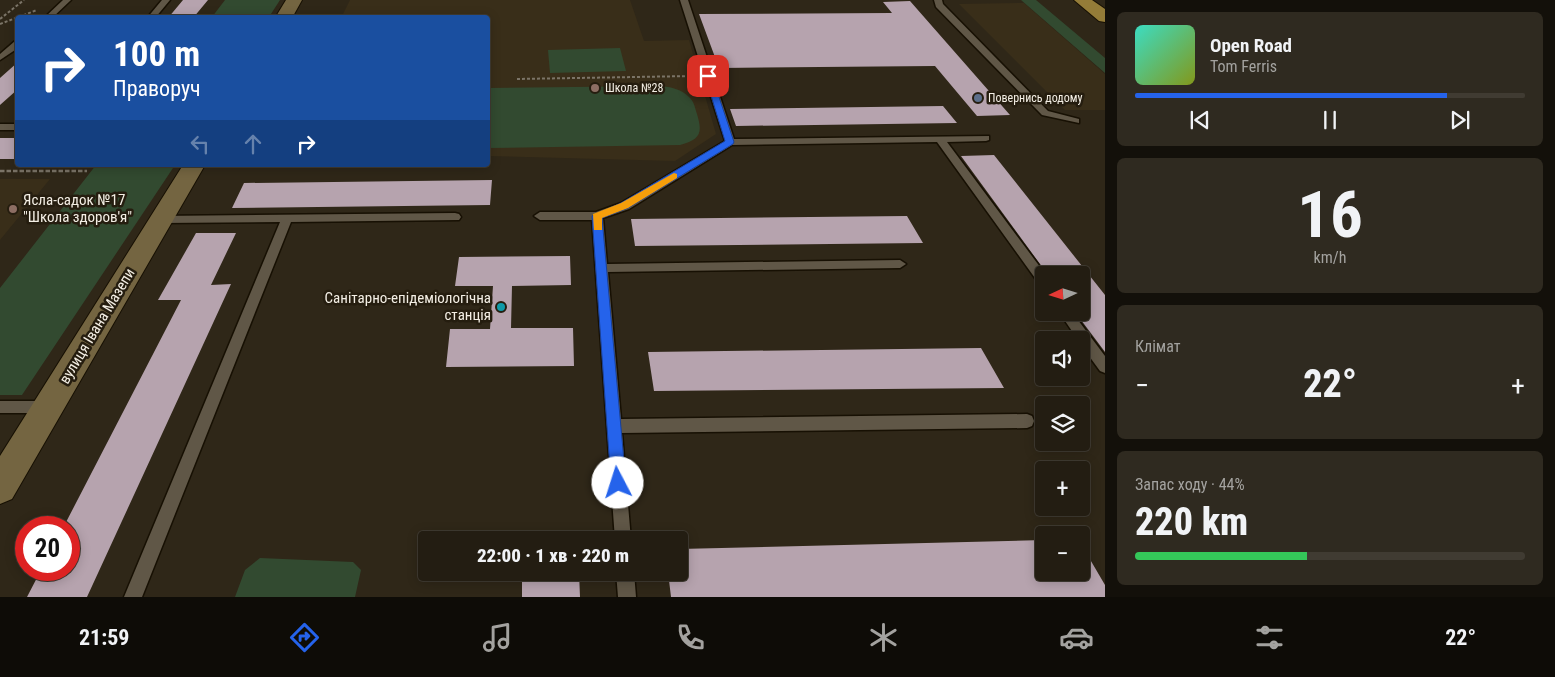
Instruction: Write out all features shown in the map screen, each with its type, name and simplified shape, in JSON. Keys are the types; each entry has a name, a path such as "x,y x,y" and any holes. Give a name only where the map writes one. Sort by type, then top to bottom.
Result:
{"highway":[{"path":"1082,0 1105,17"}],"main road":[{"path":"285,15 294,0"},
{"name":"вулиця Івана Мазепи","path":"0,487 161,219 195,167"}],"lane":[{"path":"50,15 67,0"},
{"path":"153,15 166,0"},
{"path":"684,0 730,142"},
{"path":"938,0 939,5 1045,113 1076,121"},
{"path":"0,58 15,46"},
{"path":"0,127 15,127"},
{"path":"540,216 597,216 625,206 730,142 986,138"},
{"path":"940,139 1035,270"},
{"path":"597,216 622,531"},
{"path":"161,219 455,217"},
{"path":"133,597 287,218"},
{"path":"601,268 900,264"},
{"path":"1072,321 1105,367"},
{"path":"0,407 48,407"},
{"path":"614,426 1027,421"},
{"path":"626,581 627,597"}],"path":[{"path":"0,19 24,0"},
{"path":"24,15 42,8"},
{"path":"0,24 15,18"},
{"path":"517,79 708,76"},
{"path":"0,171 87,171"}],"shaded area":[{"name":"Школа №28","path":"350,0 630,0 644,41 689,40 716,134 675,161 490,156 490,15 342,15"},
{"path":"1024,3 1105,74 1105,110 1065,110 959,4"},
{"name":"Ясла-садок №17 \"Школа здоров'я\"","path":"0,179 50,179 0,240"}],"green space":[{"path":"225,0 280,0 270,15 214,15"},
{"path":"1021,0 1036,0 1105,58 1105,73"},
{"path":"620,48 626,71 550,73 548,50"},
{"path":"660,86 672,88 686,94 692,100 700,131 696,138 680,145 490,148 490,88"},
{"path":"94,167 174,167 22,395 0,395 0,288"},
{"path":"260,558 353,562 361,570 355,597 235,597 245,570"}],"building":[{"path":"183,0 208,0 196,15 170,15"},
{"path":"910,1 1010,115 977,116 935,66 719,68 699,14 892,13 883,2"},
{"path":"15,65 15,92 0,105 0,78"},
{"path":"943,106 957,123 736,126 730,109"},
{"path":"0,138 15,138 15,159 0,159"},
{"path":"994,155 1082,266 1041,266 961,156"},
{"path":"492,180 490,205 232,208 244,183"},
{"path":"907,216 923,243 635,246 631,219"},
{"path":"196,233 236,233 211,285 231,284 87,597 27,597 35,581 80,581 80,516 69,516 181,300 158,300"},
{"name":"Санітарно-епідеміологічна станція","path":"570,256 571,285 512,286 511,328 573,328 574,366 446,367 450,329 490,329 493,286 455,286 459,257"},
{"path":"1090,276 1105,295 1105,352 1082,321 1090,321"},
{"path":"981,348 1004,388 654,391 648,352"},
{"path":"1035,540 1035,581 1090,581 1090,559 1105,585 1105,597 671,597 669,581 688,581 688,549"},
{"path":"522,581 579,581 580,597 522,597"}],"slow traffic":[{"path":"598,227 597,216 625,206 674,176"}],"place":[{"name":"Школа №28","path":"595,88"},
{"name":"Повернись додому","path":"978,98"},
{"name":"Ясла-садок №17 \"Школа здоров'я\"","path":"13,209"},
{"name":"Санітарно-епідеміологічна станція","path":"501,307"}],"route":[{"path":"618,483 597,216 625,206 730,142 708,76"}]}
